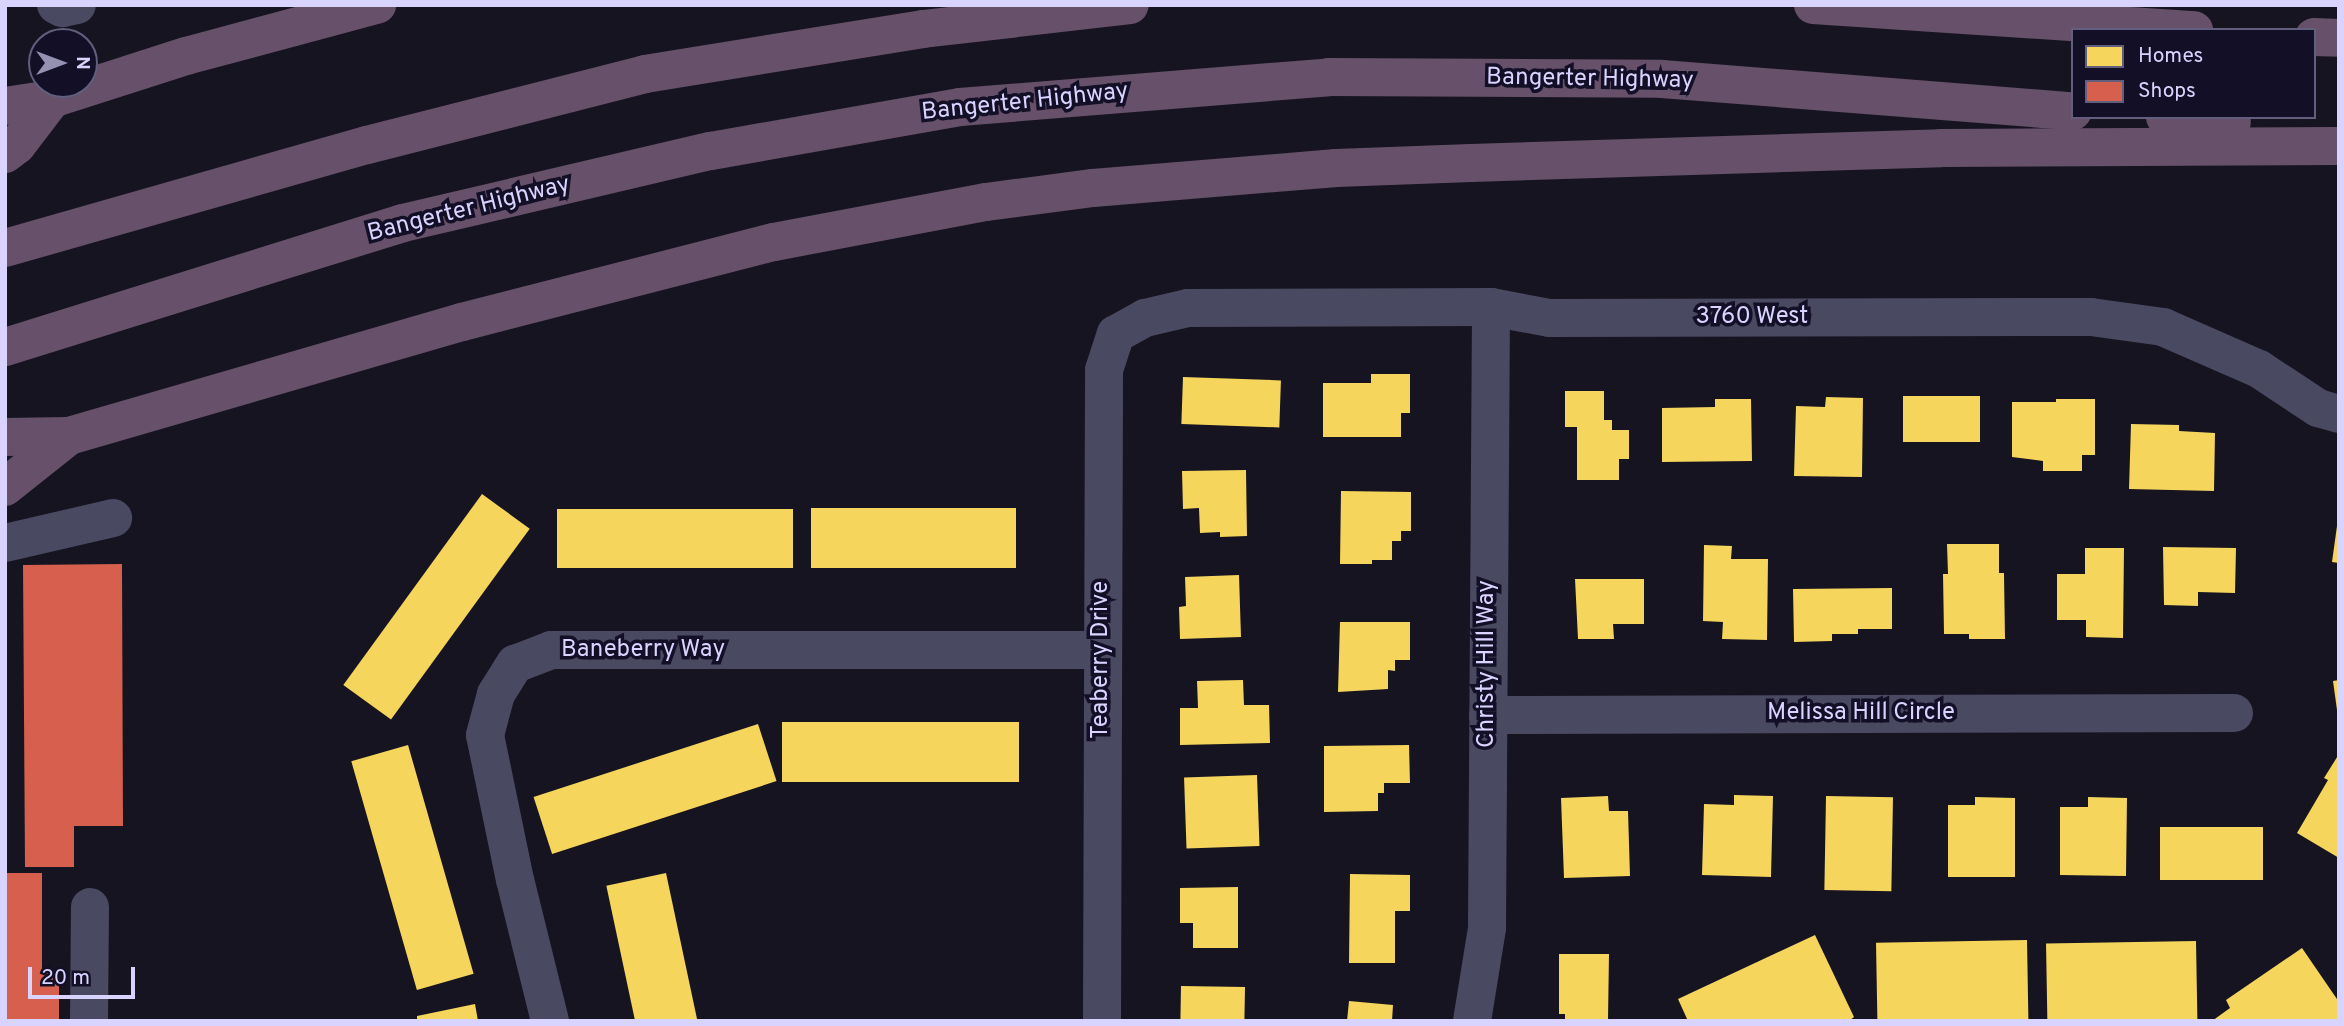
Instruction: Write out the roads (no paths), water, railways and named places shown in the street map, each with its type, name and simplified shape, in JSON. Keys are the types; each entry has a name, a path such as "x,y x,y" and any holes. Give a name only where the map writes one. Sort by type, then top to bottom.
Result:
{"highway":[{"path":"5,106 52,99 186,56 377,5"},
{"path":"5,248 367,145 645,74 923,29 1130,5"},
{"path":"1813,5 2164,28"},
{"path":"2316,37 2339,38"},
{"name":"Bangerter Highway","path":"5,347 403,223 711,151 960,107 1329,77 1662,79 2071,111"},
{"path":"5,154 18,145 52,99"},
{"path":"2194,119 2339,129"},
{"path":"5,437 69,436 461,322 774,242 972,204 1093,188 1336,168 1471,163 1941,148 2339,146"},
{"path":"5,486 69,436"}],"street":[{"path":"55,5 69,8 78,5"},
{"name":"3760 West","path":"1145,318 1188,308 1491,307 1549,318 2091,317 2163,327 2259,369 2318,408 2339,414"},
{"name":"Christy Hill Way","path":"1472,1021 1487,928 1491,307"},
{"name":"Teaberry Drive","path":"1102,1021 1104,370 1116,334 1145,318"},
{"path":"5,543 113,518"},
{"name":"Baneberry Way","path":"550,1021 515,880 485,735 496,694 515,664 551,650 1102,650"},
{"name":"Melissa Hill Circle","path":"1488,715 2234,713"},
{"path":"89,1021 90,907"}]}
